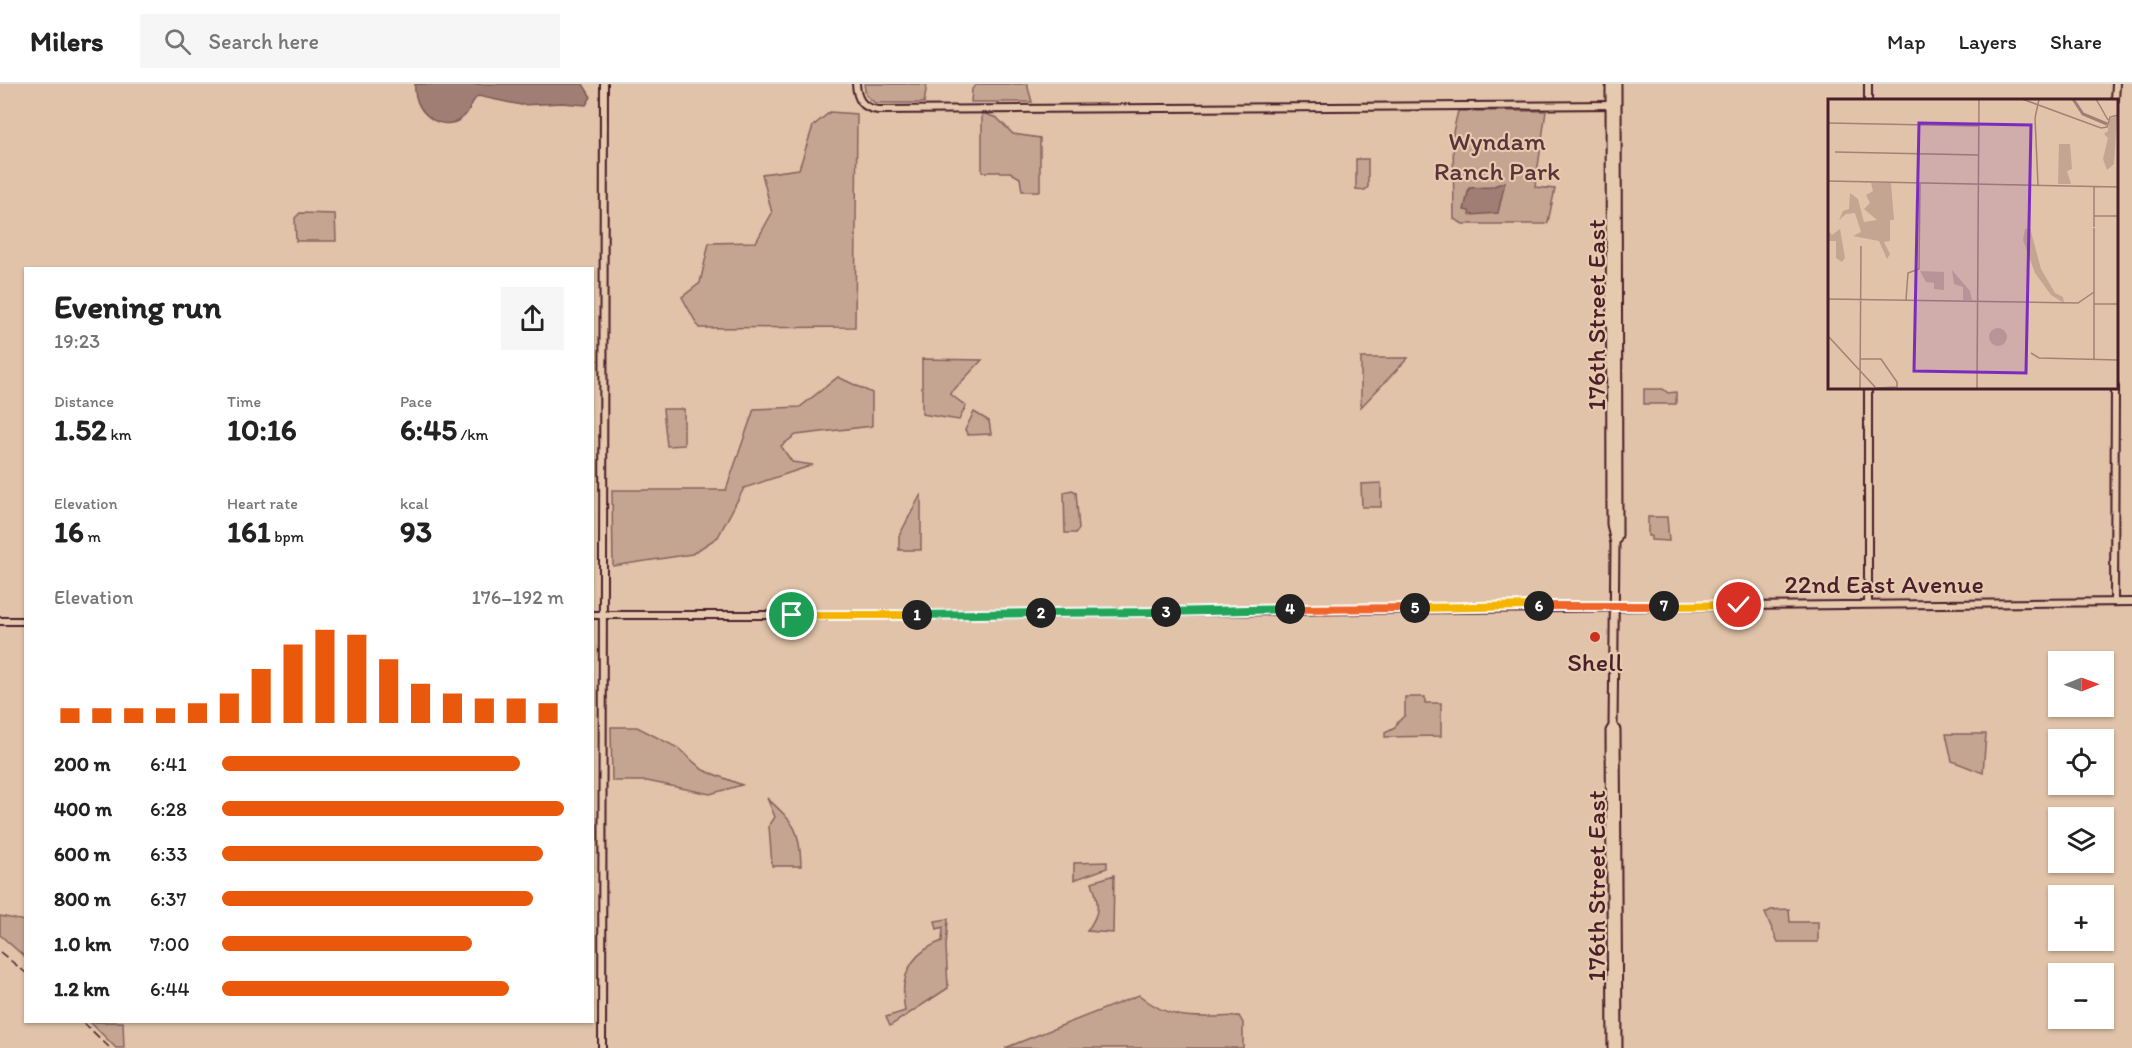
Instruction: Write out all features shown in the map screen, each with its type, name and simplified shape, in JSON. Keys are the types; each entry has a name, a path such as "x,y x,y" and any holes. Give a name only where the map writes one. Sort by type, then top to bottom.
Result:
{"main road":[{"name":"176th Street East","path":"1610,84 1613,105 1617,415 1618,535 1615,544"},
{"name":"176th Street East","path":"1613,105 1617,84"},
{"name":"176th Street East","path":"1612,1048 1610,731 1613,726 1615,544 1611,524 1609,334 1613,229"},
{"path":"1609,334 1613,341 1613,364 1616,369"},
{"path":"1609,381 1613,385 1617,415"},
{"name":"176th Street East","path":"1613,726 1616,730 1618,1048"},
{"path":"1611,845 1614,847 1614,876 1617,879"},
{"path":"1612,1006 1615,1009 1615,1030 1618,1035"}],"street":[{"path":"602,1048 604,84"},
{"path":"856,84 862,103 872,109 1613,105"},
{"path":"2115,99 2116,84"},
{"path":"1868,388 1868,604"},
{"path":"2114,602 2115,388"},
{"name":"22nd East Avenue","path":"594,615 888,615 2132,602"},
{"path":"0,621 24,621"}],"green space":[{"path":"864,84 927,84 924,103 875,103 866,95"},
{"path":"978,84 1027,84 1032,102 971,102 972,89"},
{"name":"Wyndam Ranch Park","path":"1458,111 1546,111 1535,187 1555,189 1548,222 1545,224 1463,224 1454,219 1453,132"},
{"path":"830,112 857,114 855,327 699,328 682,297 700,283 709,243 756,242 772,213 762,174 799,169 813,126"},
{"path":"982,113 997,118 1013,134 1040,138 1040,191 1022,191 1020,178 1010,172 982,172"},
{"path":"1356,159 1368,159 1368,187 1365,190 1356,189"},
{"path":"300,213 335,214 336,241 296,241 295,218"},
{"path":"1361,358 1408,358 1361,407"},
{"path":"922,359 982,360 950,394 966,406 959,420 922,414"},
{"path":"838,377 872,393 872,426 796,435 781,446 792,462 813,465 744,488 718,537 692,554 613,566 612,490 726,490 754,409 800,407"},
{"path":"1644,389 1676,392 1676,404 1644,404"},
{"path":"663,409 684,409 684,445 667,446"},
{"path":"974,412 989,421 991,434 968,435 965,430"},
{"path":"1381,483 1381,507 1362,507 1361,484"},
{"path":"1072,490 1076,492 1079,529 1076,533 1065,533 1064,492"},
{"path":"921,494 921,550 899,550 899,536"},
{"path":"1648,517 1667,517 1669,541 1651,540 1651,536 1648,536"},
{"path":"1405,697 1425,697 1425,703 1441,703 1441,736 1385,737 1385,733 1395,728 1405,715"},
{"path":"611,727 637,727 678,748 703,770 742,785 710,794 647,781 612,781"},
{"path":"1946,734 1986,734 1983,773 1952,761"},
{"path":"767,798 794,827 799,843 801,866 772,866 769,826 775,817"},
{"path":"1107,862 1107,868 1074,880 1074,863"},
{"path":"1114,875 1113,933 1087,931 1097,913 1092,882"},
{"path":"1789,909 1790,922 1818,922 1818,942 1778,942 1765,913 1771,910"},
{"path":"0,916 24,921 24,956 0,935"},
{"path":"948,919 946,947 948,988 890,1026 886,1017 905,1011 904,988 909,968 922,952 942,941 943,927 937,929 935,921"},
{"path":"1139,995 1151,1004 1175,1014 1198,1017 1239,1016 1243,1023 1243,1048 1005,1048"},
{"path":"91,1023 123,1023 124,1048 116,1048"}],"shaded area":[{"path":"415,84 583,84 591,97 586,105 562,103 521,105 478,96 461,119 452,123 444,123 436,121 422,110 415,93"},
{"path":"1505,182 1498,213 1470,215 1469,211 1464,210 1469,188 1491,187"}],"railway":[{"path":"0,952 24,971"},
{"path":"84,1023 110,1048"}],"place":[{"name":"Shell","path":"1595,637"}],"route":[{"path":"792,615 1739,605"}]}
